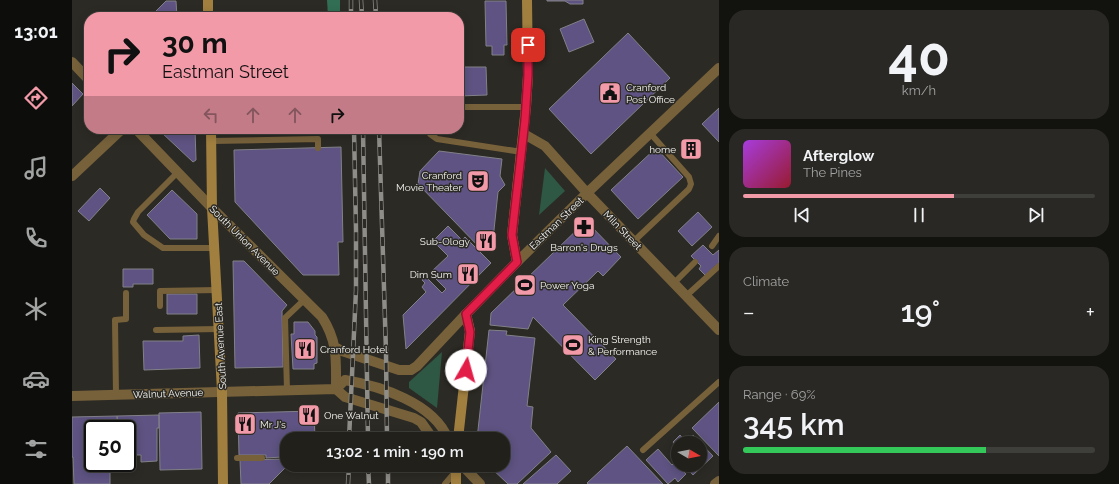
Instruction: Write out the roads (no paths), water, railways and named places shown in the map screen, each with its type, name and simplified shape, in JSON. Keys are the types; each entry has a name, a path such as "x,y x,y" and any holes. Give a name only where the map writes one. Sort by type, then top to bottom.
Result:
{"main road":[{"path":"208,0 208,12"},
{"path":"517,262 512,235 526,107 528,75 527,0"},
{"name":"South Avenue East","path":"211,134 212,208 222,391 223,484"},
{"name":"Eastman Street","path":"466,314 517,262"},
{"path":"459,432 470,332 466,314"},
{"path":"456,484 457,472"}],"street":[{"path":"72,62 84,75"},
{"name":"Eastman Street","path":"517,262 587,192 719,68"},
{"path":"72,176 117,134"},
{"name":"South Union Avenue","path":"141,134 212,208 322,317 328,326 335,347 336,389"},
{"name":"Miln Street","path":"524,134 545,146 719,330"},
{"name":"Eastman Street","path":"335,347 399,370 411,370 417,366 466,314"},
{"path":"428,432 421,422 414,418 345,397 336,389 345,380 359,382 403,397 427,413 444,429 445,432"},
{"name":"Walnut Avenue","path":"72,396 336,389"},
{"path":"464,472 480,484"},
{"path":"715,484 719,480"}],"lane":[{"path":"464,107 526,107"},
{"path":"634,241 688,189 691,184 689,177 650,133"},
{"path":"430,134 437,139 522,152"},
{"path":"211,141 318,139 318,148"},
{"path":"178,172 138,212 133,222 144,235 163,248 215,248"},
{"path":"712,246 719,236"},
{"path":"674,283 696,262"},
{"path":"686,296 719,266"},
{"path":"160,306 160,291 217,290"},
{"path":"116,395 115,320 126,319 126,293"},
{"path":"287,390 285,318 304,300"},
{"path":"156,330 219,329"},
{"path":"643,450 719,382"},
{"path":"237,458 262,458"},
{"path":"445,484 454,472"}],"railway":[{"path":"351,0 351,12"},
{"path":"361,0 362,12"},
{"path":"375,0 376,12"},
{"path":"349,432 356,290 354,134"},
{"path":"363,134 368,432"},
{"path":"379,134 387,432"},
{"path":"348,484 349,472"},
{"path":"368,472 369,484"},
{"path":"388,472 388,484"}],"place":[{"name":"Cranford Post Office","path":"610,93"},
{"name":"home","path":"691,149"},
{"name":"Cranford Movie Theater","path":"478,181"},
{"name":"Barron's Drugs","path":"584,227"},
{"name":"Sub-Ology","path":"486,241"},
{"name":"Dim Sum","path":"468,274"},
{"name":"Power Yoga","path":"525,285"},
{"name":"King Strength & Performance","path":"573,345"},
{"name":"Cranford Hotel","path":"305,349"},
{"name":"One Walnut","path":"309,415"},
{"name":"Mr J's","path":"245,424"}]}
